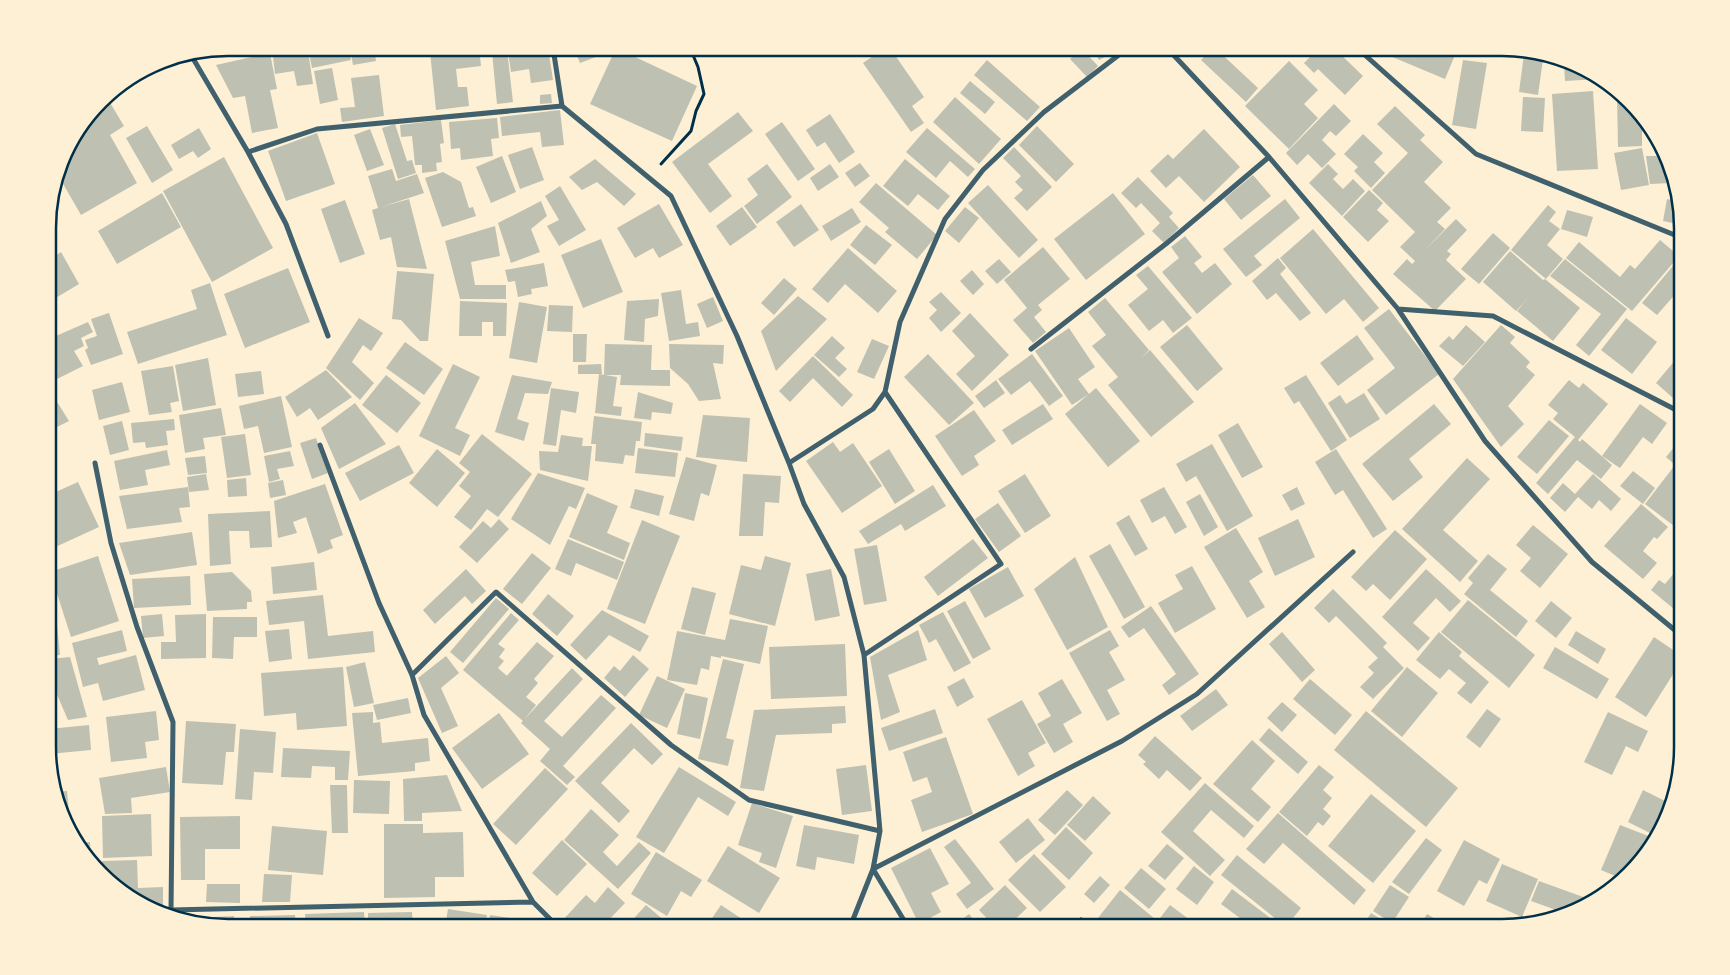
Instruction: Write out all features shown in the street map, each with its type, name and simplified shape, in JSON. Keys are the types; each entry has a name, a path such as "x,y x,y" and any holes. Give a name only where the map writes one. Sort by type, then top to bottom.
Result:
{"street":[{"path":"554,56 562,106 672,196 737,336 790,463 804,504 844,578 864,655 880,831 873,868 853,919"},
{"path":"790,463 873,409 885,392 900,322 945,219 983,170 1044,112 1118,56"},
{"path":"1175,56 1269,156 1398,309 1485,441 1592,562 1673,629"},
{"path":"1365,56 1476,154 1673,234"},
{"path":"194,60 248,152 286,224 328,336"},
{"path":"248,152 317,129 562,106"},
{"path":"1031,349 1167,243 1269,156"},
{"path":"1398,309 1493,316 1673,408"},
{"path":"864,655 1001,564 885,392"},
{"path":"320,445 369,577 412,674 424,715 533,902 550,919"},
{"path":"95,463 111,543 137,627 173,722 171,909"},
{"path":"873,868 1122,741 1197,694 1353,552"},
{"path":"412,674 496,592 671,745 749,800 880,831"},
{"path":"873,868 903,918"},
{"path":"178,911 533,902"}],"path":[{"path":"649,177 691,132 696,112 704,94 693,56"}],"building":[{"path":"256,56 271,56 277,89 270,90 278,128 252,133 245,96 233,98 216,65"},
{"path":"309,56 313,84 297,86 294,71 275,74 273,57"},
{"path":"310,56 350,56 351,60 312,68"},
{"path":"351,56 375,56 376,61 353,65"},
{"path":"430,56 480,56 481,66 456,69 458,87 467,87 469,106 436,110"},
{"path":"492,56 508,56 513,102 497,104"},
{"path":"509,56 549,56 553,80 531,83 529,69 511,72"},
{"path":"577,56 598,56 580,63"},
{"path":"612,56 633,56 697,86 672,141 590,104"},
{"path":"873,56 896,56 924,97 912,106 924,123 911,132 863,63"},
{"path":"1073,56 1089,56 1098,66 1087,77 1070,59"},
{"path":"1097,56 1107,56 1099,60"},
{"path":"1205,56 1224,56 1258,88 1246,102 1201,60"},
{"path":"1311,56 1342,56 1363,76 1345,95 1318,69 1314,73 1304,63"},
{"path":"1390,56 1455,56 1445,79"},
{"path":"1523,58 1543,61 1538,95 1519,92"},
{"path":"987,60 1040,107 1027,121 974,75"},
{"path":"1463,60 1487,63 1476,129 1452,125"},
{"path":"1289,61 1318,90 1304,104 1318,118 1289,149 1245,106"},
{"path":"332,68 338,100 320,104 314,71"},
{"path":"1564,68 1589,80 1565,81"},
{"path":"379,75 384,116 342,122 340,108 355,107 351,78"},
{"path":"970,81 995,102 985,114 960,93"},
{"path":"1593,91 1598,169 1557,171 1552,94"},
{"path":"551,94 552,103 540,104 540,95"},
{"path":"955,97 1001,139 979,164 933,122"},
{"path":"1523,97 1545,98 1543,132 1521,131"},
{"path":"1617,102 1642,129 1642,146 1618,147"},
{"path":"110,104 124,126 110,135 137,183 81,215 63,183 65,173 79,142 99,115"},
{"path":"1334,104 1351,121 1336,136 1330,131 1322,140 1336,154 1322,168 1308,154 1297,165 1286,153"},
{"path":"1395,106 1425,135 1420,140 1443,162 1424,182 1451,208 1437,222 1445,229 1424,251 1456,219 1467,230 1447,251 1451,254 1446,260 1466,279 1435,311 1393,274 1407,259 1412,264 1415,261 1400,247 1415,232 1372,190 1408,153 1377,124"},
{"path":"560,110 564,145 542,147 540,132 502,136 500,117"},
{"path":"738,112 753,131 708,164 732,196 710,213 672,162"},
{"path":"830,114 855,152 839,163 825,142 817,147 806,130"},
{"path":"497,118 499,138 491,139 493,156 461,160 460,148 451,149 449,122"},
{"path":"441,120 444,143 440,144 442,162 436,163 437,171 422,173 422,165 415,165 412,136 401,137 400,125"},
{"path":"782,122 815,169 798,181 765,134"},
{"path":"395,124 407,161 412,160 416,173 398,179 382,128"},
{"path":"147,126 173,170 152,183 126,138"},
{"path":"1037,126 1074,164 1056,182 1019,145"},
{"path":"199,128 211,149 198,158 193,151 179,159 171,145"},
{"path":"927,128 975,169 968,177 950,161 936,178 906,152"},
{"path":"370,129 384,165 367,171 354,135"},
{"path":"1204,129 1240,167 1204,202 1179,176 1166,188 1150,171 1168,154 1173,159"},
{"path":"317,133 335,184 286,201 268,151"},
{"path":"1363,134 1383,153 1374,162 1385,173 1371,188 1354,171 1358,167 1344,154"},
{"path":"532,147 544,180 520,189 508,155"},
{"path":"1014,147 1052,187 1027,211 1014,198 1023,190 1015,182 1021,176 1003,158"},
{"path":"1642,148 1649,185 1621,190 1614,153"},
{"path":"502,156 516,192 491,203 476,167"},
{"path":"1646,156 1658,156 1667,183 1650,184"},
{"path":"224,157 273,248 212,282 163,191"},
{"path":"595,159 636,194 624,206 597,182 582,190 569,177"},
{"path":"905,159 950,196 938,210 918,194 908,206 883,186"},
{"path":"860,163 870,176 855,187 845,173"},
{"path":"767,164 792,197 757,224 744,206 758,195 747,179"},
{"path":"830,164 839,177 818,191 810,178"},
{"path":"1328,164 1338,174 1333,179 1343,189 1353,179 1365,191 1342,216 1309,183"},
{"path":"392,169 396,181 417,174 424,193 381,207 409,199 427,269 397,267 391,237 380,240 372,210 378,208 368,176"},
{"path":"443,172 461,182 469,208 473,207 476,216 442,227 425,178"},
{"path":"1253,175 1271,196 1241,220 1224,199"},
{"path":"1138,177 1173,213 1169,217 1179,228 1164,243 1152,231 1160,223 1141,203 1136,208 1121,193"},
{"path":"876,183 937,235 917,259 885,232 889,228 859,202"},
{"path":"988,185 1038,240 1019,258 968,203"},
{"path":"560,186 586,230 559,246 547,226 559,220 545,196"},
{"path":"1369,190 1383,203 1377,210 1389,221 1368,242 1343,217"},
{"path":"162,193 181,227 117,264 98,231"},
{"path":"1113,193 1145,234 1086,280 1054,239"},
{"path":"1285,199 1300,218 1254,256 1262,265 1246,277 1223,249"},
{"path":"1667,199 1671,200 1673,223 1663,221"},
{"path":"345,200 365,254 340,263 321,209"},
{"path":"541,201 547,216 531,229 540,252 511,263 498,223"},
{"path":"659,204 683,245 659,258 653,248 635,258 617,228"},
{"path":"801,204 819,230 794,247 776,222"},
{"path":"1548,205 1556,212 1549,221 1560,229 1547,245 1563,259 1546,279 1511,250"},
{"path":"742,207 757,227 730,246 716,226"},
{"path":"965,207 979,218 959,243 945,231"},
{"path":"852,208 861,222 831,241 822,226"},
{"path":"1567,210 1593,217 1587,237 1561,229"},
{"path":"866,225 892,245 875,265 850,245"},
{"path":"495,226 500,256 471,262 475,285 506,285 506,299 460,299 445,241"},
{"path":"1313,229 1379,308 1363,322 1344,299 1326,314 1280,258"},
{"path":"1493,233 1510,248 1479,284 1461,269"},
{"path":"1185,236 1202,257 1194,263 1202,273 1215,263 1232,284 1197,314 1162,272 1179,258 1171,247"},
{"path":"601,239 623,292 583,308 561,255"},
{"path":"1660,240 1673,251 1673,263 1632,311 1566,258 1579,242 1620,277 1630,265 1635,269"},
{"path":"1043,247 1070,279 1038,305 1042,310 1034,317 1046,332 1033,343 1013,320 1027,308 1004,280"},
{"path":"848,248 897,291 878,313 845,284 828,303 812,289"},
{"path":"1510,251 1543,280 1545,279 1580,308 1553,341 1517,311 1528,298 1516,311 1483,282"},
{"path":"61,252 79,284 56,298 56,255"},
{"path":"1278,258 1286,268 1280,274 1311,313 1300,321 1276,293 1267,300 1252,281"},
{"path":"999,259 1011,272 997,284 985,271"},
{"path":"1565,259 1627,309 1589,356 1576,345 1601,314 1550,276"},
{"path":"544,263 548,286 531,289 532,294 518,297 515,281 508,282 505,270"},
{"path":"1148,266 1192,318 1173,333 1163,320 1149,331 1128,305 1148,289 1136,275"},
{"path":"1673,266 1673,297 1657,315 1642,303"},
{"path":"288,268 310,322 245,348 224,294"},
{"path":"972,270 984,284 973,295 960,281"},
{"path":"397,271 434,274 428,341 420,341 401,320 392,319"},
{"path":"784,278 797,289 774,315 761,303"},
{"path":"210,283 227,335 138,364 127,332 197,309 191,290"},
{"path":"681,290 686,324 698,322 700,336 669,341 661,293"},
{"path":"941,292 961,313 941,332 929,318 937,310 929,302"},
{"path":"798,296 827,319 776,371 761,331"},
{"path":"713,297 723,321 707,328 697,304"},
{"path":"1105,298 1149,350 1141,358 1150,350 1194,402 1151,437 1108,385 1118,377 1092,346 1106,335 1088,312"},
{"path":"659,299 658,316 645,319 644,342 624,340 627,301"},
{"path":"460,301 507,303 506,336 493,336 493,322 482,322 482,336 459,336"},
{"path":"519,302 547,307 537,363 509,358"},
{"path":"549,305 573,306 572,332 547,331"},
{"path":"1389,309 1439,374 1386,415 1367,390 1395,368 1364,328"},
{"path":"109,313 123,354 91,365 85,350 88,348 85,340 97,336 91,319"},
{"path":"970,313 1009,355 972,391 956,374 975,356 952,331"},
{"path":"359,318 383,333 371,351 363,345 352,362 374,383 360,400 326,368"},
{"path":"1626,318 1657,342 1632,374 1601,350"},
{"path":"88,322 93,332 81,338 84,346 74,351 83,366 56,380 56,336"},
{"path":"1187,325 1223,369 1197,391 1160,347"},
{"path":"1466,325 1485,342 1463,366 1439,346 1449,336 1453,340"},
{"path":"1501,325 1515,337 1510,343 1530,362 1526,367 1535,375 1508,406 1524,424 1501,447 1453,379"},
{"path":"1069,328 1095,367 1078,379 1089,394 1072,405 1035,351"},
{"path":"573,334 587,334 586,362 573,362"},
{"path":"1357,335 1374,359 1338,386 1320,363"},
{"path":"832,336 845,348 835,358 847,369 839,377 814,355"},
{"path":"872,339 889,346 874,379 857,372"},
{"path":"405,342 443,369 424,395 386,368"},
{"path":"605,344 652,345 651,370 670,370 670,386 620,385 621,375 604,375"},
{"path":"669,344 724,345 723,364 713,363 721,399 699,401 688,384 670,368"},
{"path":"928,354 974,403 949,425 904,377"},
{"path":"1032,354 1063,396 1049,406 1030,381 1011,395 998,379"},
{"path":"813,356 853,395 842,407 813,378 790,402 779,391"},
{"path":"208,358 216,405 183,411 175,365"},
{"path":"1673,363 1673,398 1656,383"},
{"path":"453,364 480,377 455,428 470,435 460,456 419,436"},
{"path":"601,364 602,374 578,374 578,365"},
{"path":"173,366 179,401 170,403 172,412 149,415 141,371"},
{"path":"326,370 352,397 318,420 310,408 297,417 285,397"},
{"path":"261,371 264,394 238,397 235,374"},
{"path":"599,374 617,377 613,406 622,407 621,416 595,413"},
{"path":"386,375 421,403 397,433 362,405"},
{"path":"512,375 552,382 548,394 525,393 517,419 529,423 524,441 495,432"},
{"path":"1306,375 1347,440 1331,451 1299,401 1294,404 1284,388"},
{"path":"996,380 1005,393 984,408 975,396"},
{"path":"1569,380 1579,388 1583,383 1608,404 1578,440 1580,442 1582,439 1612,465 1601,479 1577,460 1548,494 1536,483 1575,437 1553,419 1558,413 1548,405"},
{"path":"122,382 130,412 99,420 92,390"},
{"path":"551,388 579,392 576,413 561,410 556,446 543,444"},
{"path":"1096,388 1140,441 1108,467 1065,414"},
{"path":"638,392 673,403 671,414 652,412 651,420 634,418"},
{"path":"1364,393 1380,419 1350,438 1328,403 1340,395 1346,404"},
{"path":"281,396 292,447 264,453 258,426 244,429 239,406"},
{"path":"56,400 69,421 56,428"},
{"path":"355,403 386,444 339,469 321,428"},
{"path":"1043,404 1053,419 1012,445 1002,430"},
{"path":"1434,404 1451,424 1409,459 1423,477 1393,501 1362,464"},
{"path":"1640,404 1667,423 1652,444 1643,437 1620,468 1602,456"},
{"path":"221,408 226,435 203,438 205,449 185,453 179,415"},
{"path":"974,410 996,441 974,456 979,465 962,476 935,436"},
{"path":"703,415 750,418 747,462 696,457"},
{"path":"594,416 642,422 640,441 636,441 634,456 625,455 623,464 595,461 596,444 591,444"},
{"path":"174,419 175,430 166,431 168,445 146,448 145,442 133,443 131,423"},
{"path":"1549,420 1569,436 1537,474 1517,457"},
{"path":"122,421 129,450 110,455 103,426"},
{"path":"1238,423 1263,467 1242,478 1218,435"},
{"path":"645,433 683,437 681,451 644,446"},
{"path":"245,434 251,475 227,478 221,437"},
{"path":"482,434 532,474 498,517 487,509 471,530 454,517 471,496 459,486 470,472 459,463"},
{"path":"561,435 583,438 582,446 592,446 588,481 540,470 539,451 558,452"},
{"path":"316,438 328,473 312,479 300,443"},
{"path":"833,442 840,452 853,443 882,486 842,513 806,461"},
{"path":"1212,444 1253,516 1227,531 1196,476 1186,482 1176,464"},
{"path":"399,445 414,473 360,501 345,473"},
{"path":"638,448 678,453 675,477 635,473"},
{"path":"1673,448 1673,463 1666,457"},
{"path":"437,449 465,473 437,507 409,483"},
{"path":"889,449 915,491 895,504 869,462"},
{"path":"1336,449 1387,529 1373,538 1343,490 1335,495 1315,462"},
{"path":"167,450 170,465 145,470 148,485 120,490 114,461"},
{"path":"290,451 294,466 277,469 280,479 269,482 264,456"},
{"path":"205,456 207,473 188,475 185,458"},
{"path":"686,457 717,465 709,496 701,493 694,521 669,514"},
{"path":"1467,458 1490,479 1443,530 1478,561 1460,582 1402,529"},
{"path":"1673,468 1673,525 1645,504"},
{"path":"1633,471 1655,488 1643,504 1620,486"},
{"path":"538,473 585,488 576,509 569,506 550,545 511,519"},
{"path":"206,474 209,490 189,492 187,477"},
{"path":"743,474 781,476 779,503 765,502 763,536 739,536"},
{"path":"1025,474 1051,516 1025,533 998,491"},
{"path":"1593,474 1621,499 1611,511 1599,500 1592,509 1578,497 1565,512 1550,498 1563,483 1575,494"},
{"path":"246,478 247,496 228,497 227,480"},
{"path":"283,480 286,495 270,498 268,483"},
{"path":"78,482 99,527 56,547 56,492"},
{"path":"325,484 343,535 330,540 333,548 318,554 306,517 293,522 297,533 278,538 274,501"},
{"path":"933,485 946,506 905,531 901,524 868,544 859,531"},
{"path":"188,487 190,507 179,508 182,522 127,529 119,496"},
{"path":"1164,487 1187,527 1175,534 1165,516 1152,523 1140,500"},
{"path":"1297,487 1305,504 1291,511 1282,495"},
{"path":"635,489 664,496 659,516 630,508"},
{"path":"587,493 618,506 607,533 630,543 624,560 569,537"},
{"path":"1200,494 1218,527 1204,536 1186,502"},
{"path":"998,503 1021,536 999,552 975,519"},
{"path":"1641,504 1668,527 1657,539 1654,537 1643,551 1657,563 1643,579 1604,546"},
{"path":"270,511 272,547 250,548 249,531 229,531 231,564 210,566 208,514"},
{"path":"1129,515 1148,549 1135,556 1116,523"},
{"path":"499,519 509,529 477,563 459,547 483,521 491,528"},
{"path":"1298,519 1315,557 1275,576 1258,538"},
{"path":"642,520 680,536 645,624 607,609"},
{"path":"1533,525 1568,554 1540,588 1520,571 1531,558 1516,545"},
{"path":"1236,528 1263,572 1249,581 1265,607 1247,618 1204,547"},
{"path":"1395,530 1427,559 1390,600 1373,584 1366,591 1351,577"},
{"path":"192,532 197,565 130,575 119,543"},
{"path":"568,539 624,562 617,580 576,563 571,576 555,569"},
{"path":"973,539 988,558 938,596 924,577"},
{"path":"1110,544 1145,607 1124,619 1089,556"},
{"path":"877,545 887,601 864,605 854,549"},
{"path":"532,553 551,568 522,604 503,589"},
{"path":"1488,554 1507,569 1490,590 1528,621 1516,637 1464,594 1473,583 1468,578"},
{"path":"98,556 119,621 71,637 56,591 56,570"},
{"path":"765,556 791,563 775,626 729,614 741,565 761,570"},
{"path":"1075,557 1108,627 1067,650 1034,589"},
{"path":"314,562 317,590 273,594 271,567"},
{"path":"1192,566 1216,609 1175,633 1158,603 1183,589 1175,575"},
{"path":"1008,567 1024,596 985,618 969,589"},
{"path":"466,569 486,591 472,604 465,596 435,624 423,610"},
{"path":"831,569 840,616 815,621 806,574"},
{"path":"1426,569 1461,601 1450,612 1436,598 1413,623 1430,638 1418,651 1382,617"},
{"path":"232,572 251,591 252,602 247,602 247,609 207,611 204,574"},
{"path":"1673,574 1673,608 1651,590 1659,580 1665,584"},
{"path":"190,576 191,605 134,608 132,579"},
{"path":"692,587 716,593 705,635 681,629"},
{"path":"1333,589 1387,643 1383,647 1404,668 1373,699 1360,687 1374,673 1368,667 1378,658 1336,616 1329,623 1314,608"},
{"path":"548,594 574,616 557,636 532,614"},
{"path":"323,595 328,636 373,631 375,652 308,659 304,621 269,625 266,601"},
{"path":"496,598 509,609 463,663 450,652"},
{"path":"1468,600 1535,655 1509,688 1441,632"},
{"path":"965,601 991,649 973,659 947,611"},
{"path":"1551,601 1572,618 1556,638 1535,621"},
{"path":"1151,606 1199,674 1169,695 1162,685 1176,674 1144,628 1129,638 1121,627"},
{"path":"602,610 649,636 640,652 609,635 586,660 570,645"},
{"path":"943,612 971,663 954,672 936,639 929,643 919,625"},
{"path":"511,613 519,620 498,644 505,649 499,657 504,661 498,668 507,676 537,642 554,656 534,679 538,683 526,697 536,705 523,721 463,670"},
{"path":"162,614 164,636 143,638 141,616"},
{"path":"206,614 206,658 161,659 161,642 176,642 175,615"},
{"path":"213,617 257,617 257,637 234,637 233,659 212,658"},
{"path":"730,619 768,626 760,664 721,656 721,658 711,656 709,670 701,668 697,685 667,680 677,631 725,640"},
{"path":"56,624 60,655 56,655"},
{"path":"289,629 292,659 269,662 265,631"},
{"path":"122,630 127,651 97,658 99,665 136,655 145,690 103,701 98,683 83,687 72,643"},
{"path":"918,630 927,660 888,675 900,712 881,720 870,657"},
{"path":"1110,630 1119,646 1109,652 1125,680 1107,690 1120,714 1107,721 1069,653"},
{"path":"1576,631 1606,649 1598,664 1568,645"},
{"path":"1282,632 1315,670 1302,682 1269,644"},
{"path":"1439,632 1462,652 1459,656 1489,682 1471,704 1457,693 1466,683 1449,669 1440,679 1416,660"},
{"path":"1654,637 1673,650 1673,674 1646,717 1615,697"},
{"path":"845,644 847,696 771,699 769,647"},
{"path":"1555,647 1609,679 1597,699 1543,668"},
{"path":"633,655 649,669 625,697 604,678 614,666 620,671"},
{"path":"446,656 459,673 441,688 458,726 442,733 418,678"},
{"path":"70,657 87,717 68,720 56,692 56,658"},
{"path":"723,659 744,664 726,738 734,740 728,766 698,759"},
{"path":"365,662 374,703 354,707 346,667"},
{"path":"343,667 347,726 297,730 296,713 264,716 261,673"},
{"path":"1407,667 1438,693 1402,737 1371,711"},
{"path":"572,668 583,679 544,721 562,737 601,695 616,708 563,766 575,777 567,785 540,761 550,749 521,723"},
{"path":"657,676 685,689 667,728 639,715"},
{"path":"964,678 974,697 957,707 947,687"},
{"path":"1062,679 1082,713 1063,724 1073,742 1054,753 1037,724 1051,716 1038,693"},
{"path":"1310,679 1352,715 1335,735 1293,699"},
{"path":"1216,689 1228,705 1192,731 1180,716"},
{"path":"685,693 708,698 700,739 677,734"},
{"path":"408,698 411,713 377,720 373,705"},
{"path":"1022,700 1046,743 1028,753 1035,766 1018,776 987,719"},
{"path":"1282,702 1297,715 1282,732 1267,718"},
{"path":"845,706 846,723 832,724 832,733 776,735 764,791 740,788 754,710"},
{"path":"935,709 943,733 889,751 881,728"},
{"path":"1487,709 1501,719 1480,748 1466,737"},
{"path":"156,711 159,740 145,742 147,758 111,762 106,717"},
{"path":"1366,711 1458,788 1426,827 1334,750"},
{"path":"373,712 373,723 380,722 382,743 428,738 430,761 415,763 415,771 358,776 352,713"},
{"path":"1608,712 1648,731 1638,752 1626,746 1612,775 1584,762"},
{"path":"499,713 529,754 482,789 452,748"},
{"path":"186,721 236,724 234,752 226,752 223,785 182,783"},
{"path":"631,723 663,754 652,765 634,748 601,783 630,811 619,823 575,781"},
{"path":"89,725 91,750 57,753 56,728"},
{"path":"1269,728 1308,762 1298,774 1259,740"},
{"path":"240,729 276,732 273,773 254,772 252,800 235,799"},
{"path":"1155,736 1202,778 1190,791 1167,770 1159,779 1143,764 1146,762 1138,755"},
{"path":"946,737 973,814 922,832 911,800 932,792 927,777 913,782 903,752"},
{"path":"1252,740 1275,761 1251,789 1271,807 1258,822 1213,784"},
{"path":"283,748 350,751 348,780 335,780 335,767 312,766 311,778 281,777"},
{"path":"866,765 872,811 842,815 836,769"},
{"path":"1319,765 1334,777 1323,790 1332,798 1323,809 1331,816 1323,826 1318,822 1307,836 1279,812"},
{"path":"166,767 170,792 131,798 132,813 105,814 99,778"},
{"path":"679,767 736,802 728,816 698,797 664,853 636,837"},
{"path":"545,768 568,789 516,845 493,824"},
{"path":"447,775 462,811 422,813 422,821 404,821 403,779"},
{"path":"354,780 390,781 389,814 353,813"},
{"path":"1205,783 1254,826 1244,838 1211,810 1193,831 1225,860 1210,876 1161,832"},
{"path":"330,785 347,785 348,833 332,833"},
{"path":"1067,790 1083,805 1055,835 1038,820"},
{"path":"1643,790 1665,801 1650,833 1628,822"},
{"path":"63,791 67,791 69,811 65,802"},
{"path":"1371,794 1416,831 1373,883 1328,846"},
{"path":"1093,796 1111,813 1085,841 1067,825"},
{"path":"752,803 793,816 776,868 759,862 762,853 738,845"},
{"path":"591,809 619,835 603,852 617,866 639,842 651,853 618,889 564,840"},
{"path":"1278,813 1366,890 1354,905 1283,843 1264,864 1246,849"},
{"path":"151,814 152,856 103,858 102,816"},
{"path":"240,816 240,849 205,849 205,880 181,880 180,817"},
{"path":"1028,818 1045,840 1016,863 999,842"},
{"path":"384,824 423,824 423,833 463,832 464,877 435,877 435,897 384,898"},
{"path":"804,825 859,835 854,864 817,857 815,870 796,866"},
{"path":"1620,825 1648,836 1638,851 1614,876 1601,870"},
{"path":"272,826 327,831 323,875 268,870"},
{"path":"1066,827 1093,853 1069,880 1041,854"},
{"path":"1426,838 1442,850 1409,894 1392,882"},
{"path":"955,839 994,889 967,909 956,894 971,883 944,847"},
{"path":"562,840 587,864 557,896 532,873"},
{"path":"1464,840 1500,859 1487,884 1479,880 1464,906 1437,891"},
{"path":"85,842 90,842 90,849"},
{"path":"1167,844 1184,858 1165,880 1148,866"},
{"path":"728,846 780,878 759,913 707,881"},
{"path":"930,848 949,884 931,893 941,912 929,918 916,918 891,868"},
{"path":"656,852 702,880 691,897 681,891 667,916 631,894"},
{"path":"1034,854 1066,887 1040,912 1008,880"},
{"path":"1237,855 1301,908 1293,918 1275,918 1221,875"},
{"path":"137,860 138,888 163,887 163,906 142,896 124,883 102,861"},
{"path":"1502,864 1538,879 1522,917 1486,901"},
{"path":"1194,866 1214,882 1197,905 1176,889"},
{"path":"1141,868 1166,889 1149,909 1124,888"},
{"path":"264,874 292,875 290,902 262,902"},
{"path":"1100,876 1110,885 1094,903 1084,894"},
{"path":"1539,881 1584,897 1557,910 1531,901"},
{"path":"207,884 240,884 240,903 206,902"},
{"path":"1005,885 1027,908 1016,918 987,918 979,910"},
{"path":"1390,885 1409,897 1395,918 1384,918 1373,911"},
{"path":"608,887 625,903 610,919 564,919 586,895 595,903"},
{"path":"1232,889 1271,918 1240,918 1221,904"},
{"path":"1120,890 1154,918 1098,918"},
{"path":"646,905 662,919 634,919"},
{"path":"721,905 741,919 712,919"},
{"path":"1170,905 1188,918 1160,918"},
{"path":"448,909 487,915 486,919 446,919"},
{"path":"364,912 364,919 305,919 305,914"},
{"path":"412,912 412,919 368,919 368,913"},
{"path":"1371,913 1379,918 1368,918"},
{"path":"969,914 972,918 963,918"},
{"path":"1427,914 1434,918 1424,918"},
{"path":"295,915 295,919 250,919 250,916"},
{"path":"490,915 516,919 489,919"},
{"path":"234,916 234,919 229,919 208,917"}]}
